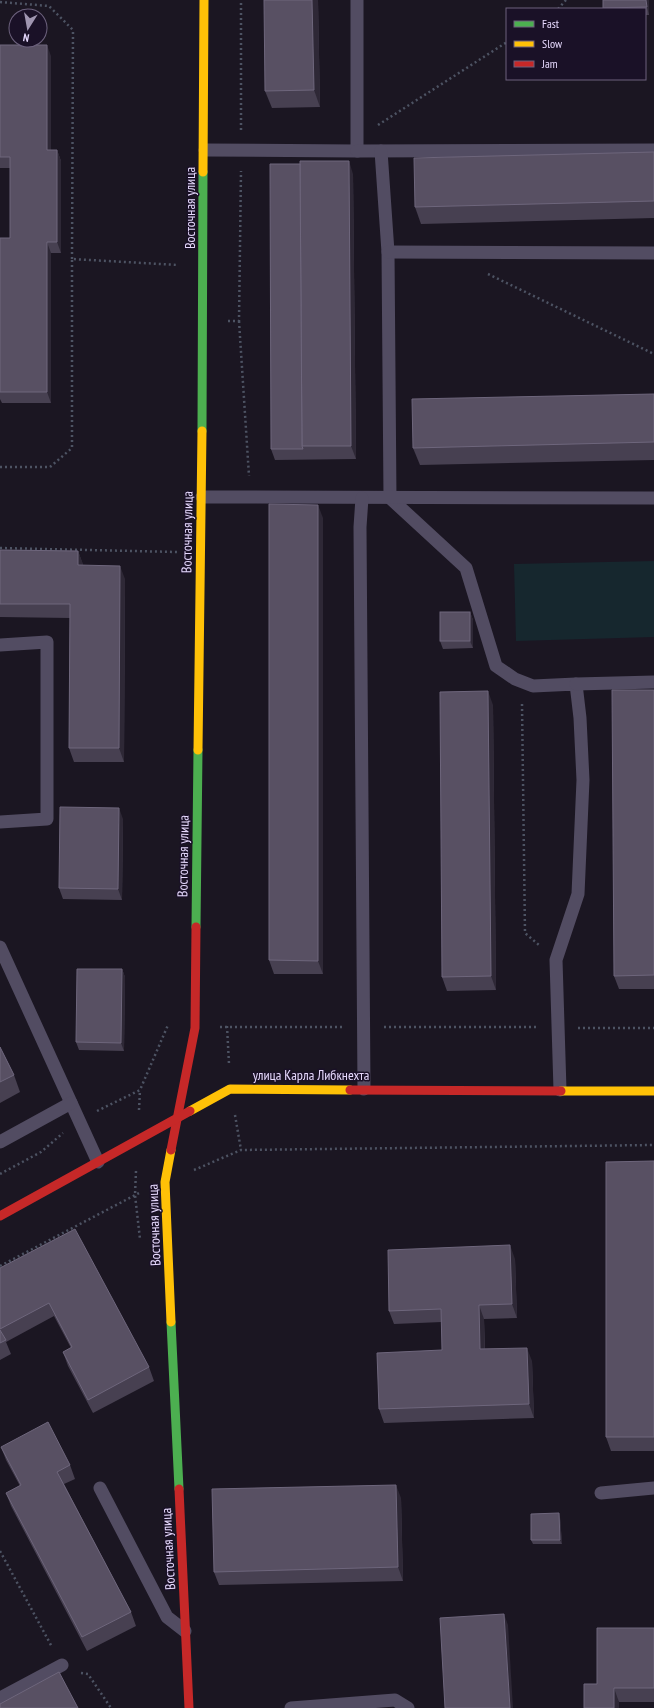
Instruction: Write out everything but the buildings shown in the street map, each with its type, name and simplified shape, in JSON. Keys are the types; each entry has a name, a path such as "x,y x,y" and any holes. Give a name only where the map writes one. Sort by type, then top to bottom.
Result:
{"street":[{"name":"Восточная улица","path":"189,1708 165,1182 179,1117 195,1028 202,497 205,150 204,0"},
{"name":"улица Карла Либкнехта","path":"0,1216 230,1089 654,1090"}],"lane":[{"path":"357,0 357,145"},
{"path":"205,150 357,145 381,151 654,150"},
{"path":"381,151 388,252 390,498 466,568 496,666 534,686 654,682"},
{"path":"388,252 654,253"},
{"path":"202,497 654,498"},
{"path":"362,498 360,535 362,1027 364,1089"},
{"path":"0,645 47,642 47,818 0,822"},
{"path":"560,1090 556,960 578,894 583,780 580,718 576,684"},
{"path":"0,947 4,963 98,1162"},
{"path":"0,1142 71,1103"},
{"path":"100,1488 167,1617 185,1631"},
{"path":"601,1493 654,1488"},
{"path":"0,1698 62,1665"},
{"path":"291,1708 395,1700 408,1708"}],"path":[{"path":"241,150 242,0"},
{"path":"559,8 566,0"},
{"path":"0,2 49,6 73,30 72,448 50,467 0,467"},
{"path":"357,145 506,43"},
{"path":"72,259 180,265"},
{"path":"485,273 654,354"},
{"path":"239,321 250,498"},
{"path":"0,548 177,552"},
{"path":"522,681 526,933 556,960"},
{"path":"227,1026 230,1089 241,1150"},
{"path":"168,1027 654,1028"},
{"path":"0,1266 135,1195 241,1150 654,1145"},
{"path":"0,1551 65,1672 88,1674 111,1708"}],"shaded area":[{"path":"654,561 654,637 516,641 514,564"}],"traffic: fast":[{"path":"202,431 203,172"},
{"path":"196,927 198,750"},
{"path":"171,1322 179,1489"}],"traffic: slow":[{"path":"203,172 204,0"},
{"path":"198,750 202,431"},
{"path":"190,1111 230,1089 350,1090"},
{"path":"561,1091 654,1091"},
{"path":"171,1150 165,1182 171,1322"}],"traffic: jam":[{"path":"171,1150 195,1028 196,927"},
{"path":"350,1090 561,1091"},
{"path":"0,1216 190,1111"},
{"path":"179,1489 189,1708"}]}
